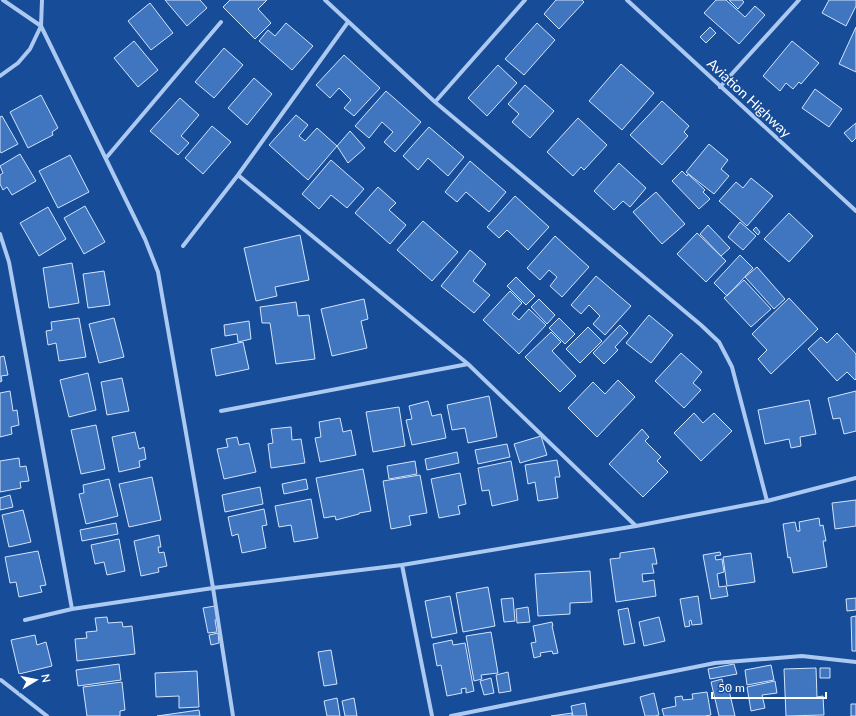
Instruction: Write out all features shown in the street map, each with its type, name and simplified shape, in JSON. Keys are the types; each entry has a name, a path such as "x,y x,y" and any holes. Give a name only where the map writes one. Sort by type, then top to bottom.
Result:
{"street":[{"path":"3,0 41,26 146,239 158,272 213,588 233,716"},
{"path":"0,76 18,63 30,49 41,26 42,0"},
{"path":"325,0 435,102 695,320 719,342 732,367 767,501"},
{"path":"435,102 525,0"},
{"name":"Aviation Highway","path":"627,0 856,211"},
{"path":"720,87 799,0"},
{"path":"106,158 221,22"},
{"path":"183,246 238,175 348,22"},
{"path":"238,175 468,364 636,526"},
{"path":"0,234 9,262 72,609"},
{"path":"221,411 468,364"},
{"path":"25,620 72,609 213,588 402,565 636,526 767,501 856,478"},
{"path":"402,565 432,716"},
{"path":"451,716 715,663 802,656 856,662"},
{"path":"1,680 47,716"}],"building":[{"path":"165,0 200,0 207,8 187,26"},
{"path":"230,0 267,0 258,9 271,23 255,39 223,7"},
{"path":"556,0 582,0 584,2 559,29 544,14"},
{"path":"716,0 726,0 745,17 755,6 765,15 739,44 704,13"},
{"path":"729,0 742,0 744,2 738,9"},
{"path":"829,0 856,0 856,6 846,26 822,13"},
{"path":"150,3 173,33 151,50 128,21"},
{"path":"286,23 313,46 292,70 259,41 268,30 275,36"},
{"path":"537,23 555,40 524,75 505,59"},
{"path":"710,27 716,33 706,43 700,37"},
{"path":"856,27 856,72 839,64"},
{"path":"134,41 158,70 138,87 114,58"},
{"path":"792,41 819,63 801,84 799,82 793,89 786,83 780,91 763,76"},
{"path":"224,48 243,65 214,98 195,82"},
{"path":"344,55 380,88 354,116 344,108 351,100 339,88 330,98 316,85"},
{"path":"621,64 654,93 622,130 589,101"},
{"path":"498,65 517,83 487,116 468,98"},
{"path":"254,78 272,94 247,125 228,108"},
{"path":"525,85 554,111 530,138 512,122 519,114 508,104"},
{"path":"815,89 842,109 829,127 802,108"},
{"path":"386,91 421,122 395,152 384,142 393,132 382,122 369,138 355,126"},
{"path":"41,95 58,128 52,132 53,135 28,148 10,112"},
{"path":"180,98 199,115 181,136 189,143 178,155 150,131"},
{"path":"662,101 689,126 684,132 688,136 662,165 630,135"},
{"path":"296,115 308,125 299,136 305,141 317,128 337,146 308,180 269,145"},
{"path":"2,116 18,144 1,153 0,117"},
{"path":"578,118 607,145 584,170 581,167 573,176 547,152"},
{"path":"856,123 856,138 852,142 844,133"},
{"path":"212,126 231,142 203,174 185,158"},
{"path":"429,127 464,157 448,176 428,158 418,170 403,156"},
{"path":"350,131 365,148 348,163 337,146"},
{"path":"709,144 728,160 721,169 729,176 714,194 686,172"},
{"path":"20,154 36,181 12,195 7,187 3,190 0,184 0,175 3,173 0,166"},
{"path":"70,155 89,192 58,208 39,171"},
{"path":"331,160 364,189 347,208 331,195 319,209 302,194"},
{"path":"470,161 506,192 489,212 466,192 457,202 445,192"},
{"path":"619,163 646,188 630,207 623,201 614,210 594,191"},
{"path":"682,171 687,176 688,174 705,190 703,192 710,199 699,209 672,181"},
{"path":"751,178 773,196 747,226 719,201 736,182 743,188"},
{"path":"378,187 396,203 389,210 406,225 390,244 355,213"},
{"path":"656,192 685,224 662,244 633,212"},
{"path":"515,196 549,227 528,250 507,230 499,238 487,227"},
{"path":"85,206 105,242 84,254 64,218"},
{"path":"48,207 66,239 39,256 20,223"},
{"path":"789,213 813,236 789,262 764,239"},
{"path":"423,221 458,252 432,281 397,250"},
{"path":"740,222 756,236 743,250 728,237"},
{"path":"708,225 730,248 721,256 700,234"},
{"path":"756,227 760,232 758,235 753,230"},
{"path":"697,233 726,261 706,282 677,254"},
{"path":"300,235 309,280 275,287 277,296 256,301 244,248"},
{"path":"555,236 589,267 562,297 550,286 557,277 549,270 540,280 527,268"},
{"path":"470,250 486,264 473,281 490,295 474,313 441,286"},
{"path":"740,255 753,268 727,296 714,283"},
{"path":"72,263 79,303 49,308 43,268"},
{"path":"757,267 785,299 774,309 745,277"},
{"path":"104,271 110,305 88,308 83,274"},
{"path":"596,276 631,306 605,335 593,324 600,316 589,305 581,314 571,305"},
{"path":"516,277 535,296 526,305 507,286"},
{"path":"744,280 771,309 751,327 724,298"},
{"path":"510,291 522,303 512,314 519,320 529,309 546,325 519,354 483,320"},
{"path":"789,298 818,329 771,374 758,359 767,350 752,334"},
{"path":"364,299 368,319 361,321 367,348 332,356 321,309"},
{"path":"539,299 555,315 547,324 531,307"},
{"path":"296,302 298,316 309,315 315,359 276,364 270,323 262,323 260,307"},
{"path":"649,315 673,335 651,363 626,343"},
{"path":"79,318 86,357 59,361 56,343 48,345 46,331 52,330 51,322"},
{"path":"114,318 124,357 99,363 89,324"},
{"path":"559,318 575,334 565,344 549,328"},
{"path":"249,321 251,339 238,342 237,334 225,336 224,325"},
{"path":"620,325 628,333 615,347 618,350 604,364 593,353"},
{"path":"588,327 602,341 580,363 566,349"},
{"path":"551,332 561,342 552,351 576,376 560,392 525,357"},
{"path":"837,333 856,354 855,380 847,372 837,381 808,349 821,337 827,343"},
{"path":"243,342 249,369 216,376 211,349"},
{"path":"681,353 702,372 693,383 701,390 684,408 655,381"},
{"path":"4,356 8,375 1,376 2,381 0,382 0,357"},
{"path":"88,373 96,410 69,417 60,380"},
{"path":"122,378 129,411 107,415 101,382"},
{"path":"618,380 635,397 597,437 568,408 593,382 605,394"},
{"path":"10,391 13,411 17,410 19,425 11,427 12,434 0,437 0,393"},
{"path":"856,391 856,431 844,434 840,418 833,419 828,398"},
{"path":"489,396 497,437 468,443 465,428 452,430 447,405"},
{"path":"809,400 816,434 800,437 801,446 791,448 789,439 765,444 758,410"},
{"path":"428,401 432,416 441,414 446,438 412,445 406,420 412,419 409,406"},
{"path":"399,407 405,446 373,452 366,412"},
{"path":"694,413 703,423 714,413 732,431 701,461 674,433"},
{"path":"340,418 343,432 351,430 356,455 320,462 315,438 321,437 319,422"},
{"path":"96,425 105,469 81,474 71,430"},
{"path":"291,427 292,440 301,439 305,463 271,468 268,444 273,443 271,429"},
{"path":"642,429 649,437 645,441 661,457 657,461 668,472 643,497 609,464"},
{"path":"135,432 139,449 144,447 146,459 139,461 140,467 119,472 112,437"},
{"path":"541,436 547,455 520,463 514,444"},
{"path":"237,437 239,445 249,443 256,472 224,479 217,449 228,447 226,439"},
{"path":"507,444 510,457 478,464 475,450"},
{"path":"457,452 459,463 427,470 425,459"},
{"path":"19,458 20,467 26,466 29,481 20,482 21,488 0,492 0,461"},
{"path":"557,460 560,477 555,477 558,498 538,501 535,482 528,484 525,465"},
{"path":"415,461 417,474 389,479 387,466"},
{"path":"511,461 518,500 492,506 489,490 482,491 478,468"},
{"path":"363,469 371,511 336,520 335,516 324,518 316,478"},
{"path":"460,473 466,504 458,506 460,514 439,518 431,479"},
{"path":"420,475 427,513 409,516 411,525 391,529 383,481"},
{"path":"152,477 161,520 129,527 119,484"},
{"path":"109,479 118,516 86,524 79,494 84,493 83,485"},
{"path":"306,479 308,489 284,494 282,484"},
{"path":"260,487 263,504 225,512 222,495"},
{"path":"10,495 13,507 0,510 0,498"},
{"path":"311,499 318,538 294,542 291,525 279,527 275,506"},
{"path":"856,500 856,526 835,529 832,503"},
{"path":"264,509 267,525 262,526 266,548 242,553 238,534 232,536 228,517"},
{"path":"23,510 31,542 9,547 2,515"},
{"path":"819,518 820,526 823,525 826,541 823,541 827,567 793,573 790,557 788,558 783,524 795,522 797,531 800,531 799,522"},
{"path":"116,523 118,534 82,541 80,530"},
{"path":"159,535 161,547 158,547 159,553 164,552 167,566 158,568 159,572 141,576 134,541"},
{"path":"119,539 125,571 107,575 104,562 95,564 91,545"},
{"path":"654,548 657,564 652,564 654,573 642,574 643,582 654,580 656,596 616,602 610,559 620,558 620,553"},
{"path":"38,551 46,585 40,586 42,592 19,597 16,582 10,583 5,557"},
{"path":"720,552 721,555 715,556 716,560 722,559 724,572 717,574 719,587 726,586 728,596 711,599 703,555"},
{"path":"751,553 755,582 727,586 723,557"},
{"path":"590,571 592,602 570,603 570,614 538,616 535,574"},
{"path":"488,587 495,626 463,632 456,593"},
{"path":"450,596 457,633 432,638 425,601"},
{"path":"698,596 702,624 692,625 691,620 689,621 690,626 685,627 680,599"},
{"path":"513,598 515,621 504,622 501,599"},
{"path":"856,598 856,610 847,611 846,599"},
{"path":"215,606 217,632 208,633 203,608"},
{"path":"528,607 530,622 517,623 516,609"},
{"path":"628,608 635,643 624,645 618,610"},
{"path":"856,616 856,651 852,651 851,617"},
{"path":"107,617 108,623 122,622 123,627 132,626 135,654 77,661 75,639 87,638 86,632 97,631 95,618"},
{"path":"659,617 665,641 644,646 639,622"},
{"path":"552,622 558,653 553,654 552,651 540,653 541,656 534,658 531,643 536,642 533,626"},
{"path":"491,632 498,673 481,675 482,679 474,681 466,636"},
{"path":"218,633 219,643 211,645 209,635"},
{"path":"35,635 37,645 46,642 52,666 19,674 11,640"},
{"path":"452,640 453,645 465,643 474,691 466,693 466,688 461,689 462,693 447,696 441,665 437,666 433,644"},
{"path":"331,650 337,684 324,686 318,652"},
{"path":"119,664 121,680 78,686 76,670"},
{"path":"734,664 737,674 710,679 708,669"},
{"path":"771,665 774,680 747,685 745,670"},
{"path":"816,668 817,697 823,696 824,715 786,716 784,669"},
{"path":"820,668 830,668 830,678 820,678"},
{"path":"197,671 199,707 179,708 179,696 156,697 155,673"},
{"path":"508,672 511,691 499,693 496,675"},
{"path":"491,678 494,693 484,695 480,681"},
{"path":"722,679 724,687 728,686 735,716 719,716 711,682"},
{"path":"775,681 777,693 762,695 765,708 751,711 747,687"},
{"path":"122,682 125,710 120,711 120,716 87,716 83,687"},
{"path":"707,692 711,715 664,716 662,709 676,706 675,697 682,696 683,700 693,699 692,694"},
{"path":"654,693 659,715 645,716 640,697"},
{"path":"337,698 340,716 327,716 324,701"},
{"path":"354,698 357,716 345,716 342,701"},
{"path":"585,703 587,716 573,716 571,706"},
{"path":"851,704 856,704 856,716 851,716"},
{"path":"199,710 200,716 157,716"},
{"path":"572,713 572,716 551,716"}]}
